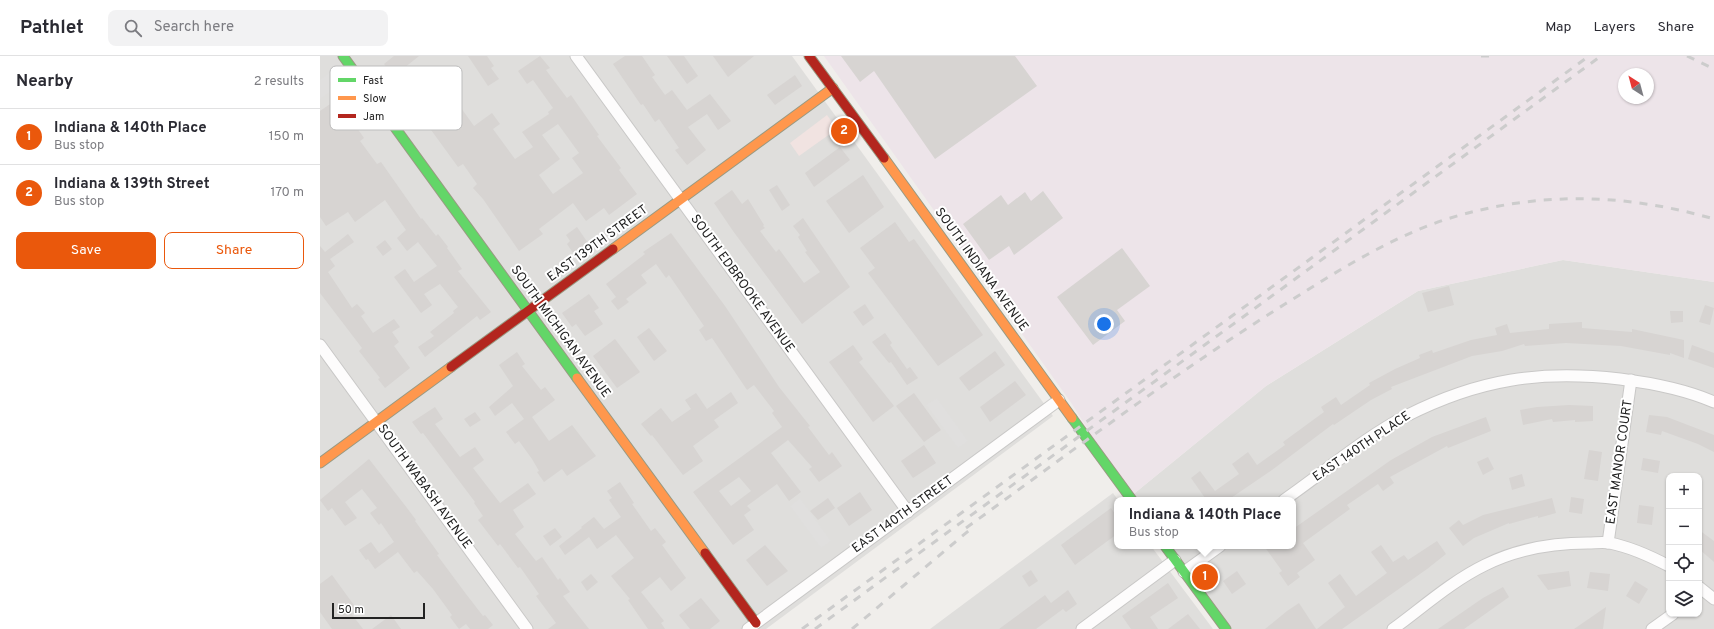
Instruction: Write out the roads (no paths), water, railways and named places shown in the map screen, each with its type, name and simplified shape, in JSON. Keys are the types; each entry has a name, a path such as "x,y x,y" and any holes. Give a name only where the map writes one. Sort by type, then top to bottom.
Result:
{"street":[{"name":"SOUTH MICHIGAN AVENUE","path":"343,56 350,66"},
{"name":"SOUTH EDBROOKE AVENUE","path":"576,56 908,512"},
{"name":"SOUTH INDIANA AVENUE","path":"809,56 1130,497"},
{"name":"EAST 139TH STREET","path":"320,463 833,88"},
{"name":"SOUTH MICHIGAN AVENUE","path":"397,130 528,311 752,626"},
{"name":"SOUTH WABASH AVENUE","path":"320,345 527,629"},
{"name":"EAST 140TH PLACE","path":"1288,497 1367,441 1406,416 1478,387 1509,380 1546,375 1585,375 1669,386 1714,402"},
{"name":"EAST MANOR COURT","path":"1608,543 1631,380"},
{"name":"EAST 140TH STREET","path":"752,626 1058,400"},
{"path":"1393,629 1447,589 1478,569 1509,555 1543,546 1572,543 1608,543 1633,550 1666,565"},
{"path":"1167,549 1226,629"},
{"path":"1184,572 1216,549"},
{"path":"1082,629 1175,560"},
{"path":"1702,592 1714,599"},
{"path":"1652,629 1668,617"}],"railway":[{"path":"1481,56 1493,56"},
{"path":"802,629 1589,56"},
{"path":"815,629 1601,56"},
{"path":"1687,56 1714,69"},
{"path":"966,528 1124,413 1244,330 1363,257 1425,227 1447,219 1481,210 1514,204 1547,200 1580,199 1614,200 1647,204 1680,210 1714,219"},
{"path":"852,629 973,527"}],"place":[{"name":"Indiana & 139th Street","path":"844,131"},
{"name":"Indiana & 140th Place","path":"1205,577"}]}
